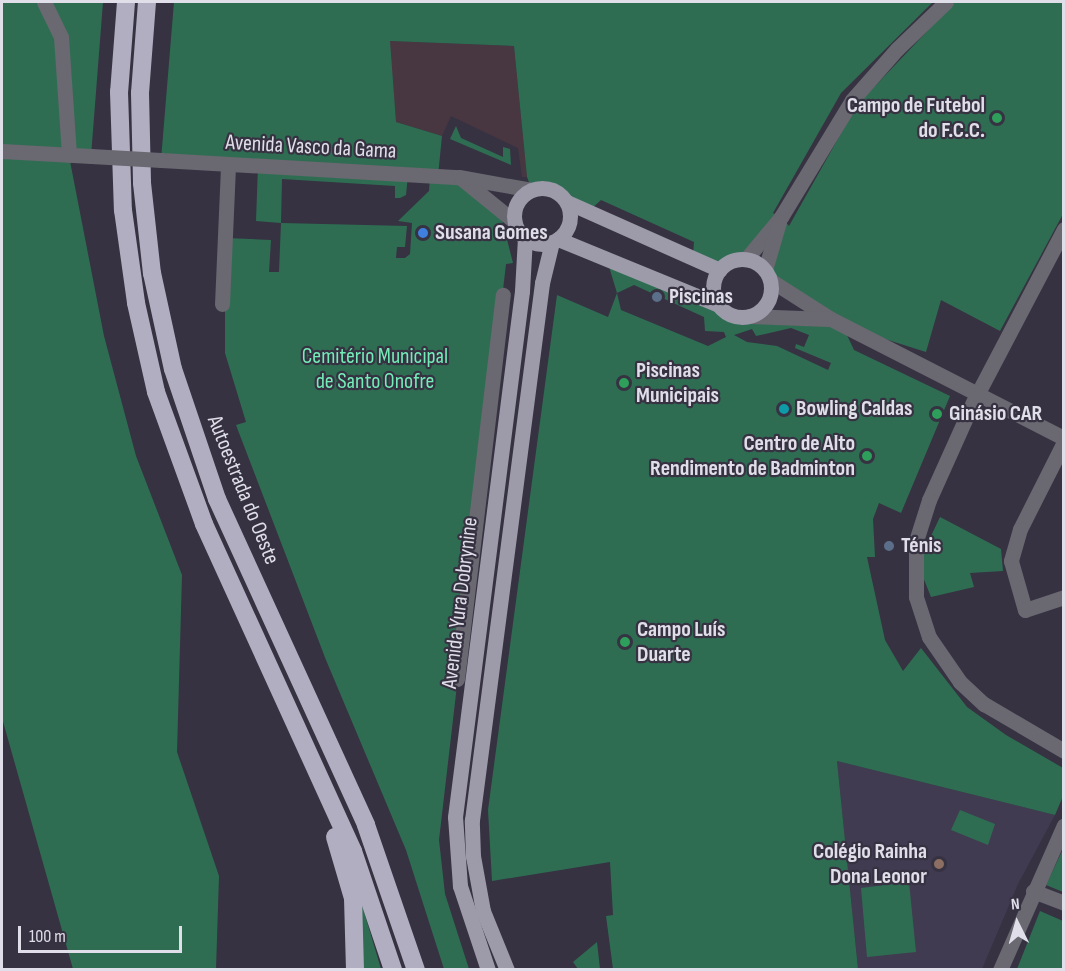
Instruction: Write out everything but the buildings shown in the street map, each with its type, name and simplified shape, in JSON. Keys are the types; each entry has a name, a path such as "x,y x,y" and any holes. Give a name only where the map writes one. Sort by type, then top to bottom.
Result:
{"highway":[{"name":"Autoestrada do Oeste","path":"126,2 119,92 120,171 128,256 145,346 188,484 353,851 393,969"},
{"name":"Autoestrada do Oeste","path":"147,2 140,93 142,183 152,273 172,369 217,499 366,825 416,969"},
{"path":"288,706 295,741 349,879 356,924 355,969"}],"main road":[{"path":"719,305 714,287 720,270 727,263 746,259 768,275 765,306 749,316 733,315 719,305 555,241 538,243 525,237 515,222 520,199 532,189 552,189 567,202 720,270"},
{"path":"555,241 568,226 567,202"},
{"name":"Avenida Yura Dobrynine","path":"488,969 460,886 455,817 522,291 525,237"},
{"name":"Avenida Yura Dobrynine","path":"507,969 483,911 473,856 472,820 540,295 555,241"}],"street":[{"path":"2,151 69,155 61,37 44,2"},
{"path":"746,259 781,217 852,100 897,49 946,2"},
{"name":"Avenida Vasco da Gama","path":"69,155 459,177 532,189"},
{"path":"222,304 228,164"},
{"path":"459,177 515,222"},
{"path":"781,217 768,275 831,319 1064,438"},
{"path":"1064,229 978,394 929,500 916,541 916,597 929,637 960,682 984,704 1064,751"},
{"path":"457,679 503,296"},
{"path":"749,316 831,319"},
{"path":"1064,442 1013,548 1011,561 1025,610 1064,597"},
{"path":"1000,969 1032,891 1064,825"},
{"path":"1032,891 1064,903"}],"shaded area":[{"path":"389,41 514,46 527,177 522,177 518,148 451,116 442,136 396,122"},
{"name":"Colégio Rainha Dona Leonor","path":"837,761 1055,815 1018,884 982,969 858,969"}],"green space":[{"path":"2,2 103,2 91,156 69,156 104,336 136,456 182,575 177,752 219,876 216,969 73,969 2,718"},
{"name":"Cemitério Municipal de Santo Onofre","path":"174,2 933,2 841,93 773,213 781,217 789,226 857,105 955,2 1063,2 1063,214 1000,331 941,300 926,352 847,327 845,331 854,350 950,396 901,513 879,503 873,519 875,557 867,557 885,640 903,671 921,648 967,707 1006,735 1063,768 1063,796 1055,815 837,761 858,969 613,969 606,916 613,915 610,862 492,881 488,810 557,295 608,317 617,293 607,260 719,305 733,315 830,319 770,280 780,219 741,259 720,270 693,256 694,242 601,200 589,211 552,189 532,190 527,177 514,46 390,41 396,122 442,136 438,176 459,177 502,220 513,263 506,264 439,840 445,894 469,969 444,969 406,850 326,660 236,425 246,422 225,353 225,238 271,240 269,272 279,272 281,223 256,221 258,166 161,160","holes":["408,175 430,176 429,191 398,221 412,223 410,254 405,258 396,258 397,247 405,247 407,226 281,223 282,179 395,186 395,198 400,198 406,195","634,285 704,317 705,331 724,332 726,337 708,346 621,310 617,293","791,328 809,335 804,347 796,344 795,348 831,363 828,370 777,346 747,342 734,335 752,329 756,336"]},
{"path":"456,126 461,138 503,157 503,147 510,149 511,165 450,139"},
{"path":"940,517 1001,549 1003,571 970,573 974,587 931,597 923,577 923,553"},
{"path":"960,810 995,824 988,845 951,830"},
{"path":"1063,849 1063,892 1046,885"},
{"path":"909,882 916,952 867,957 861,888"},
{"path":"362,905 381,969 361,970"},
{"path":"1040,911 1063,921 1063,969 1017,969"},
{"path":"597,942 600,969 578,969 573,962"}],"place":[{"name":"Campo de Futebol do F.C.C.","path":"997,118"},
{"name":"Susana Gomes","path":"423,233"},
{"name":"Piscinas","path":"657,297"},
{"name":"Piscinas Municipais","path":"624,383"},
{"name":"Bowling Caldas","path":"784,409"},
{"name":"Ginásio CAR","path":"937,414"},
{"name":"Centro de Alto Rendimento de Badminton","path":"867,456"},
{"name":"Ténis","path":"889,546"},
{"name":"Campo Luís Duarte","path":"625,642"},
{"name":"Colégio Rainha Dona Leonor","path":"939,864"}]}
